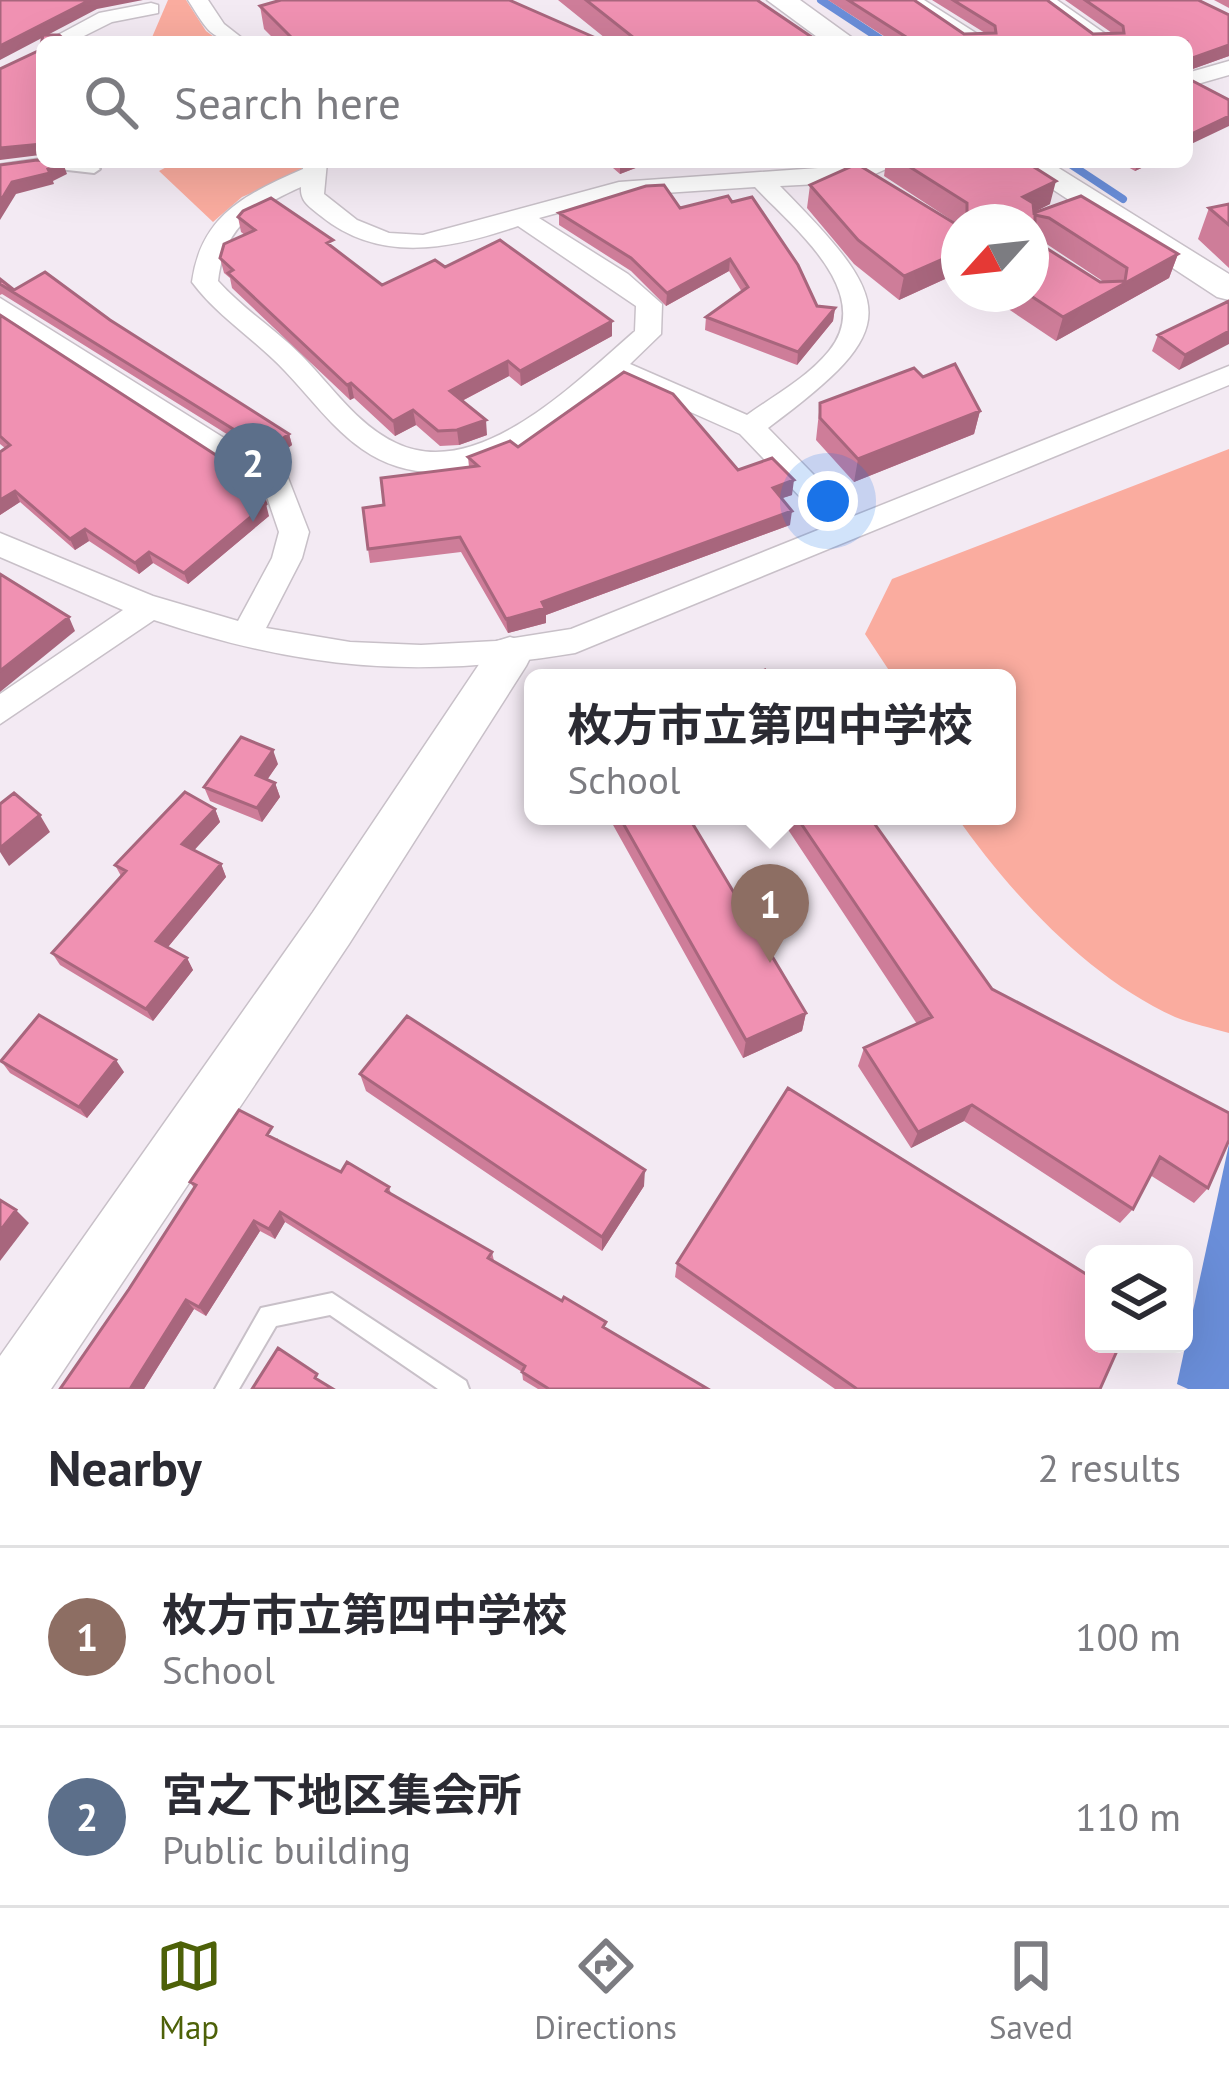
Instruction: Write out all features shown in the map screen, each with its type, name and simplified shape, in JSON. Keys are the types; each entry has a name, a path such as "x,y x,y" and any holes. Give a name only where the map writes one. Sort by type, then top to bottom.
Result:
{"street":[{"path":"82,0 106,17"},
{"path":"198,0 228,36"},
{"path":"781,0 834,36"},
{"path":"910,0 970,36"},
{"path":"1043,0 1097,36"},
{"path":"68,36 106,17 151,9"},
{"path":"1193,78 1229,68"},
{"path":"522,217 554,243 622,277 650,304 648,334 515,439 470,460 428,465 388,453 343,419 289,359 225,307 205,282 206,253 224,224 250,201 313,168 312,196 334,220 366,236 415,244 470,236 569,199 618,189 764,183 857,175 875,168"},
{"path":"1037,168 1229,289"},
{"path":"857,175 891,197"},
{"path":"750,427 839,357 856,321 857,303 848,277 764,183"},
{"path":"1050,217 1088,199"},
{"path":"0,306 278,485 294,532 287,558 245,638"},
{"path":"610,366 750,427 850,529"},
{"path":"0,544 149,608 275,647 393,658 510,654 575,640 1229,375"},
{"path":"0,711 149,608"},
{"path":"14,1389 331,928 510,654"}],"lane":[{"path":"2,171 36,164"},
{"path":"85,168 94,169"},
{"path":"226,1389 269,1316 332,1304 458,1389"}],"shaded area":[{"path":"168,0 186,0 213,36 153,36"},
{"path":"302,168 242,197 213,222 159,171"},
{"path":"1229,449 1229,1033 1175,1017 1111,980 1026,903 963,825 1016,825 1016,669 888,669 865,634 892,579"}],"water":[{"path":"1229,1144 1229,1389 1188,1389 1177,1384 1184,1353 1193,1353 1193,1310"}],"building":[{"path":"0,0 90,0 0,46"},
{"path":"281,0 509,0 591,36 290,36 260,6"},
{"path":"586,0 757,0 810,36 631,36"},
{"path":"848,0 914,0 964,34 996,33 995,26 953,0 1047,0 1093,34 1124,33 1123,26 1085,0 1198,0 1229,15 1229,45 1193,58 1193,36 905,36"},
{"path":"36,52 36,145 0,148 0,69"},
{"path":"1193,81 1229,100 1229,116 1193,133"},
{"path":"36,160 36,168 50,168 50,173 12,182 0,202 0,165"},
{"path":"848,168 864,168 941,215 941,260 904,276 858,240 810,185"},
{"path":"912,168 1035,168 1056,181 1023,197 1033,203 967,204"},
{"path":"664,185 680,208 728,196 732,202 752,197 798,265 817,306 835,308 798,352 706,317 748,287 730,259 667,293 631,258 559,213 646,186"},
{"path":"1081,196 1178,254 1063,317 1049,308 1049,250 1100,282 1125,281 1127,268 1049,218 1049,208"},
{"path":"271,198 333,240 327,243 382,285 435,260 445,267 500,240 612,321 520,371 508,361 450,391 486,420 438,431 413,410 393,421 351,383 347,385 228,273 233,270 220,258 224,244 255,230 238,217"},
{"path":"1229,204 1229,225 1209,208"},
{"path":"45,272 110,320 289,434 267,450 0,284 0,279 14,290"},
{"path":"1229,301 1229,331 1185,355 1158,335"},
{"path":"0,315 259,484 262,493 254,497 263,496 266,504 184,573 149,552 135,563 85,529 70,539 15,491 0,500 0,452 10,445 0,436"},
{"path":"955,364 980,411 858,459 820,418 820,403 914,368 923,377"},
{"path":"624,372 673,394 738,470 772,458 794,480 773,488 792,511 506,619 460,537 368,549 363,508 384,505 381,478 478,466 468,457 510,441 518,447"},
{"path":"0,574 69,617 0,671"},
{"path":"241,737 273,750 256,775 275,783 257,808 204,787"},
{"path":"185,792 215,809 182,844 221,864 156,941 187,958 146,1009 52,953 126,871 115,865"},
{"path":"14,793 40,815 0,848 0,804"},
{"path":"624,825 693,825 806,1013 746,1040"},
{"path":"802,825 875,825 992,989 1229,1113 1229,1140 1208,1188 1160,1157 1133,1209 972,1105 918,1132 864,1048 932,1017"},
{"path":"39,1015 116,1060 79,1107 1,1061"},
{"path":"407,1016 645,1170 602,1237 360,1074"},
{"path":"788,1088 1085,1273 1085,1353 1116,1353 1100,1389 857,1389 677,1263"},
{"path":"239,1110 272,1127 267,1135 341,1172 347,1162 389,1187 386,1191 492,1252 488,1258 606,1322 603,1327 708,1389 549,1389 522,1372 525,1366 280,1212 269,1229 254,1221 199,1307 186,1300 130,1389 60,1389 196,1185 190,1182"},
{"path":"0,1200 16,1210 0,1231"},
{"path":"278,1348 317,1374 315,1378 333,1389 252,1389"}],"waterway":[{"path":"821,0 876,36"},
{"path":"1076,168 1123,199"}],"place":[{"name":"宮之下地区集会所","path":"253,522"},
{"name":"枚方市立第四中学校","path":"770,963"}]}
